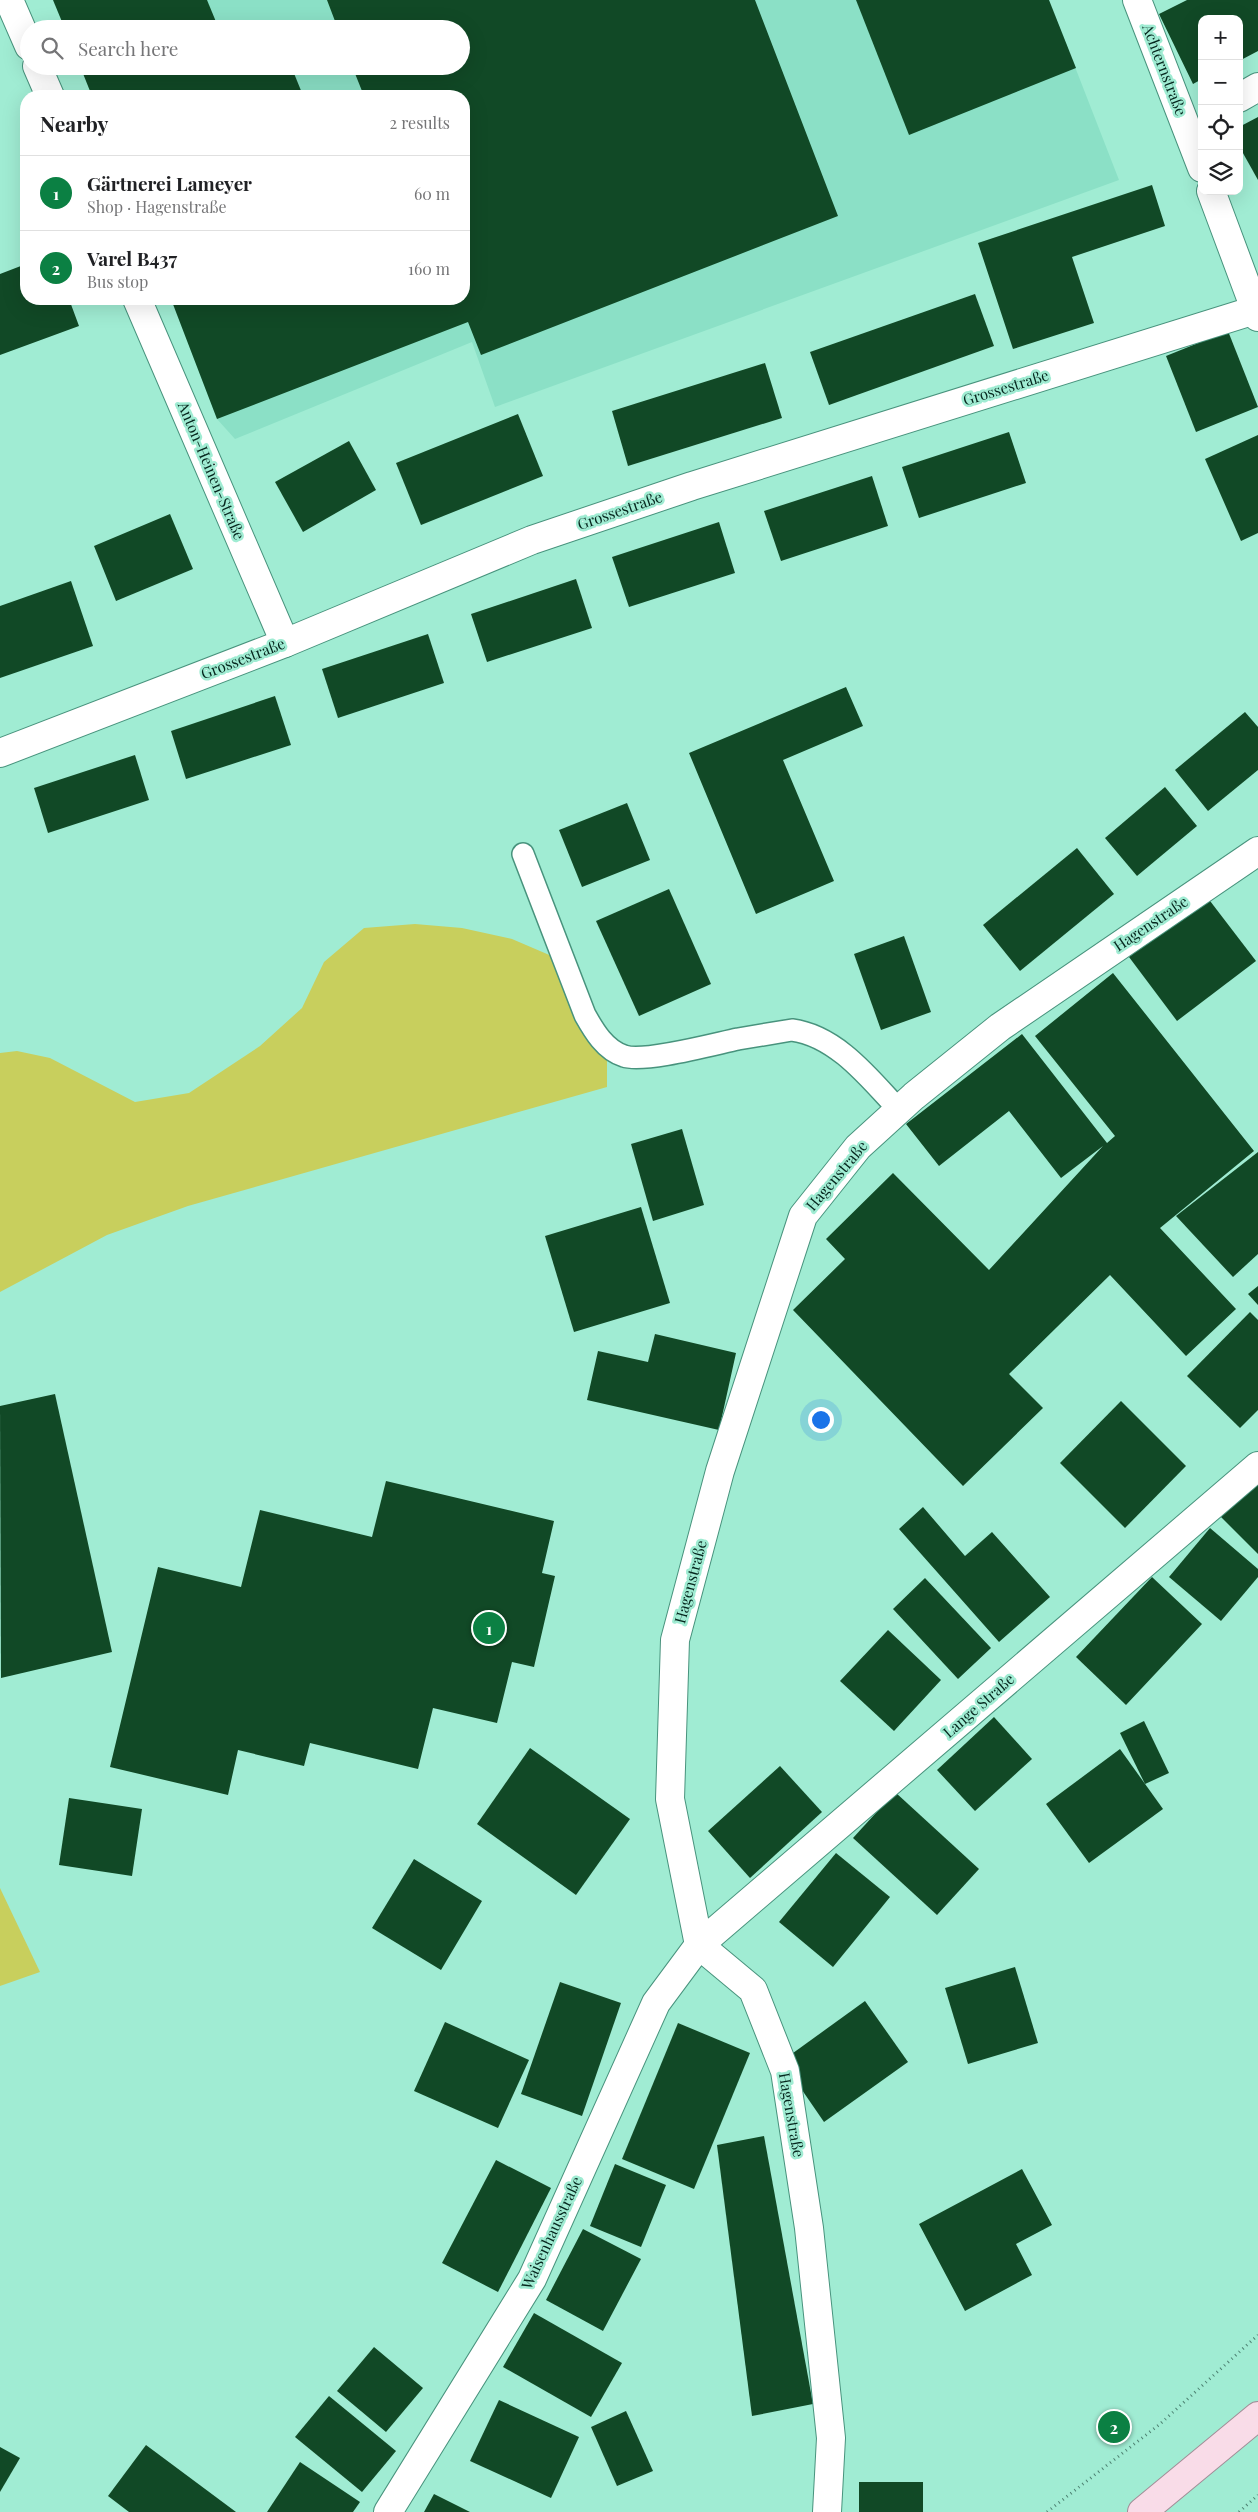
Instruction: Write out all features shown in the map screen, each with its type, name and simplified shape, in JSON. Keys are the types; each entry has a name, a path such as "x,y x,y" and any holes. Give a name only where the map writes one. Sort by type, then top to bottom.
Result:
{"main road":[{"path":"1142,2512 1258,2416"}],"street":[{"path":"9,0 20,25"},
{"name":"Achternstraße","path":"1137,0 1194,124 1199,150"},
{"path":"42,75 48,90"},
{"path":"1243,96 1258,87"},
{"path":"1213,195 1257,313"},
{"name":"Anton-Heinen-Straße","path":"140,305 284,643"},
{"name":"Grossestraße","path":"0,752 284,643 532,540 692,486 1257,313"},
{"name":"Hagenstraße","path":"827,2512 830,2428 809,2228 785,2071 753,1990 699,1945 670,1799 675,1640 720,1471 803,1216 858,1147 899,1110 1000,1027 1258,851"},
{"name":"Lange Straße","path":"699,1945 1258,1466"},
{"name":"Waisenhausstraße","path":"388,2512 532,2279 656,2003 699,1945"}],"lane":[{"path":"523,854 585,1015 596,1034 614,1052 625,1057 639,1057 671,1053 792,1030 806,1032 855,1063 899,1110"}],"path":[{"path":"1047,2512 1160,2424 1258,2335"},
{"path":"1239,2512 1258,2495"}],"shaded area":[{"path":"53,0 1049,0 1119,180 495,407 472,342 235,439 217,419 173,305 470,305 470,90 90,90 84,75 470,75 470,20 61,20"}],"green space":[{"path":"415,924 462,928 512,939 554,957 607,1044 607,1087 188,1206 107,1235 0,1292 0,1053 17,1051 50,1058 135,1102 189,1093 260,1046 302,1008 324,962 364,928"},
{"path":"0,1888 40,1972 0,1986"}],"building":[{"path":"53,0 207,0 215,20 61,20"},
{"path":"327,0 755,0 838,216 481,355 468,322 217,419 173,305 470,305 470,90 362,90 356,75 470,75 470,20 335,20"},
{"path":"856,0 1049,0 1076,68 909,135"},
{"path":"1187,0 1258,0 1258,51 1243,59 1243,15 1198,15 1198,81 1193,84 1159,14"},
{"path":"84,75 295,75 301,90 90,90"},
{"path":"1258,117 1258,180 1243,153 1243,125"},
{"path":"1152,185 1165,226 1072,257 1094,323 1013,349 978,243"},
{"path":"20,266 20,305 71,305 79,326 0,355 0,274"},
{"path":"975,294 994,346 829,405 810,352"},
{"path":"1228,331 1258,407 1196,432 1166,356"},
{"path":"765,363 782,418 628,466 612,411"},
{"path":"518,414 543,476 421,525 396,463"},
{"path":"1009,432 1026,483 919,518 902,467"},
{"path":"1258,435 1258,533 1241,541 1205,459"},
{"path":"349,441 376,490 303,532 275,482"},
{"path":"872,476 888,526 781,561 764,511"},
{"path":"170,514 193,569 116,601 94,546"},
{"path":"719,522 735,573 629,607 612,557"},
{"path":"576,579 592,628 487,662 471,614"},
{"path":"71,581 93,646 0,678 0,606"},
{"path":"428,634 444,683 338,718 322,669"},
{"path":"846,687 863,726 783,760 834,881 756,914 689,753"},
{"path":"275,696 291,745 186,779 171,731"},
{"path":"1245,712 1258,727 1258,770 1208,811 1175,770"},
{"path":"135,755 149,800 48,833 34,788"},
{"path":"1165,787 1197,826 1137,876 1105,838"},
{"path":"627,803 650,860 582,887 559,830"},
{"path":"1077,848 1114,894 1020,971 983,925"},
{"path":"669,889 711,984 639,1016 596,921"},
{"path":"1207,897 1256,961 1177,1021 1129,957"},
{"path":"904,936 931,1012 881,1030 854,954"},
{"path":"1113,973 1254,1151 1160,1228 1236,1309 1186,1356 1110,1275 1009,1374 1043,1408 963,1486 793,1310 845,1259 826,1239 893,1173 989,1270 1103,1146 1061,1178 1009,1111 939,1166 906,1124 1022,1034 1107,1143 1115,1136 1035,1036"},
{"path":"682,1129 704,1205 653,1221 631,1144"},
{"path":"1258,1152 1258,1254 1233,1277 1176,1216"},
{"path":"641,1207 670,1303 574,1332 545,1236"},
{"path":"1258,1286 1258,1305 1248,1294"},
{"path":"1250,1312 1258,1320 1258,1410 1240,1428 1187,1376"},
{"path":"655,1334 736,1353 719,1430 587,1400 598,1351 648,1362"},
{"path":"55,1394 112,1652 1,1678 0,1406"},
{"path":"1121,1401 1186,1466 1125,1528 1060,1463"},
{"path":"1258,1479 1258,1554 1221,1517"},
{"path":"386,1481 554,1521 542,1573 555,1576 534,1667 512,1662 497,1723 433,1708 418,1769 310,1743 304,1766 238,1750 228,1795 110,1767 158,1567 241,1587 260,1510 372,1537"},
{"path":"923,1507 965,1556 992,1532 1050,1597 999,1642 899,1529"},
{"path":"1210,1528 1258,1569 1258,1577 1221,1621 1169,1577"},
{"path":"1152,1577 1202,1624 1126,1705 1076,1657"},
{"path":"925,1578 991,1648 958,1679 893,1609"},
{"path":"888,1630 941,1680 894,1731 840,1681"},
{"path":"994,1717 1032,1759 975,1811 937,1770"},
{"path":"1144,1721 1169,1773 1145,1784 1120,1733"},
{"path":"530,1748 630,1819 576,1895 477,1824"},
{"path":"1120,1749 1163,1809 1089,1863 1046,1804"},
{"path":"780,1766 822,1812 750,1878 708,1831"},
{"path":"895,1792 979,1869 937,1915 853,1838"},
{"path":"69,1798 142,1809 132,1876 59,1865"},
{"path":"836,1853 890,1897 833,1967 779,1922"},
{"path":"414,1859 482,1901 441,1970 372,1928"},
{"path":"1015,1967 1038,2043 968,2064 945,1988"},
{"path":"560,1982 621,2003 582,2116 521,2094"},
{"path":"865,2001 908,2062 824,2122 782,2061"},
{"path":"445,2022 529,2060 498,2128 414,2091"},
{"path":"678,2023 750,2053 694,2189 622,2159"},
{"path":"764,2136 813,2404 752,2416 717,2145"},
{"path":"496,2160 551,2188 498,2292 442,2263"},
{"path":"615,2164 666,2185 641,2247 590,2226"},
{"path":"1022,2169 1052,2225 1016,2244 1032,2275 965,2311 919,2224"},
{"path":"583,2229 641,2259 603,2331 546,2300"},
{"path":"534,2313 622,2363 591,2417 503,2367"},
{"path":"374,2347 423,2388 386,2432 337,2391"},
{"path":"329,2396 396,2451 362,2492 295,2437"},
{"path":"499,2400 579,2437 551,2498 470,2461"},
{"path":"626,2411 653,2471 617,2486 591,2427"},
{"path":"146,2445 236,2512 129,2512 108,2496"},
{"path":"0,2447 20,2458 0,2492"},
{"path":"300,2462 360,2502 353,2512 267,2512"},
{"path":"859,2482 923,2482 923,2512 859,2512"},
{"path":"434,2494 470,2512 424,2512"}],"place":[{"name":"Gärtnerei Lameyer","path":"489,1628"},
{"name":"Varel B437","path":"1114,2427"}]}
